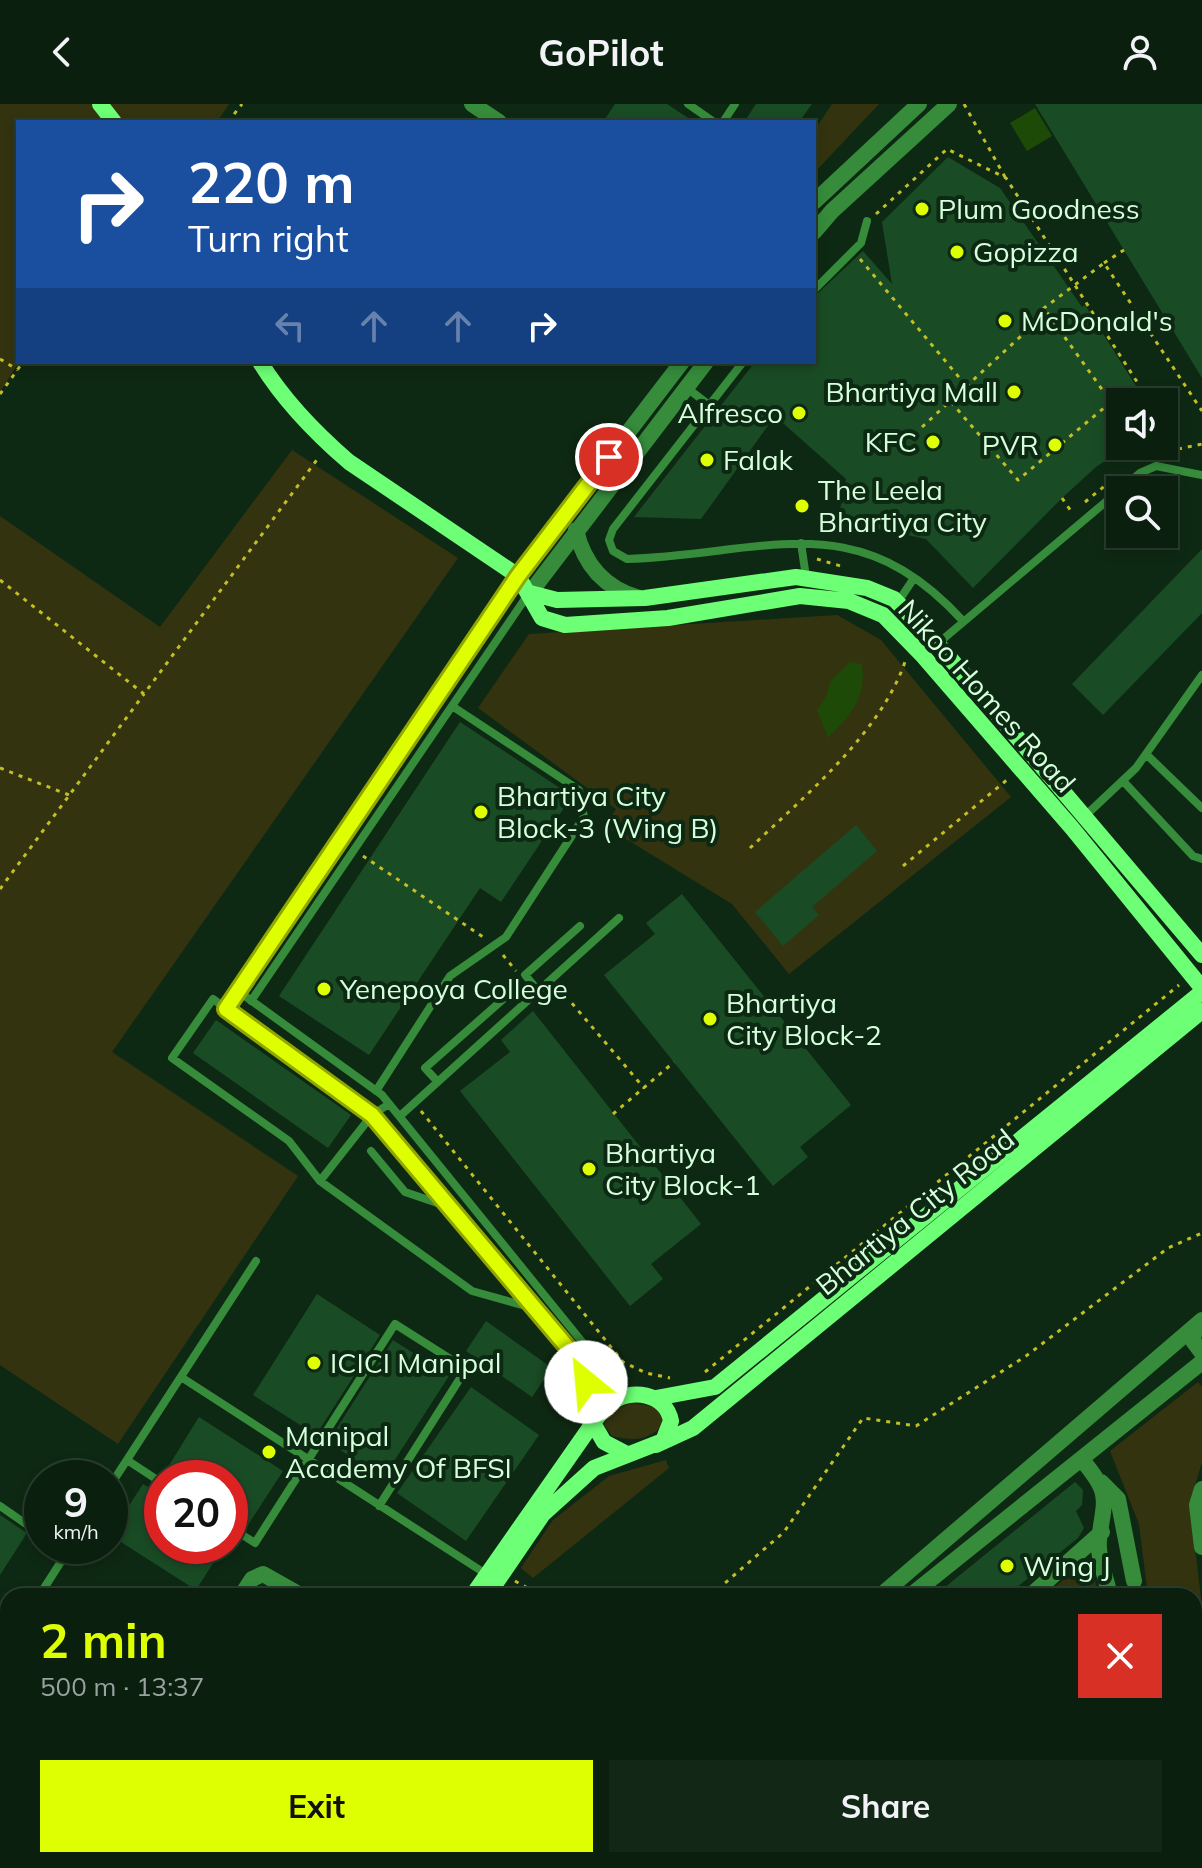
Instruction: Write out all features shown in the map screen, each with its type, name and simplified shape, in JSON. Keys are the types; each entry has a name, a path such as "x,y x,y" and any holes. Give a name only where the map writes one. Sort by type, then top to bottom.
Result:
{"street":[{"path":"100,104 112,120"},
{"path":"472,104 496,120"},
{"path":"816,200 919,104"},
{"path":"816,230 949,104"},
{"path":"261,364 288,402 349,462 518,576 530,593 696,375"},
{"path":"518,576 680,364"},
{"path":"576,530 584,556 600,577 618,591 640,599"},
{"name":"Nikoo Homes Road","path":"530,593 557,600 640,599 806,578 867,588 897,603 937,643 1202,955"},
{"name":"Nikoo Homes Road","path":"530,593 542,618 565,625 668,618 785,597 831,597 883,615 1072,828 1202,990"},
{"name":"Bhartiya City Road","path":"626,1396 656,1398 715,1387 1202,990"},
{"name":"Bhartiya City Road","path":"492,1588 543,1514 594,1468 693,1428 1202,1011"},
{"path":"921,1588 1201,1361 1193,1341 1200,1326"},
{"path":"889,1588 1200,1326"},
{"path":"477,1588 593,1423 612,1402 626,1396"},
{"path":"656,1398 667,1407 671,1421 667,1435 656,1445"},
{"path":"593,1423 604,1442 627,1454"},
{"path":"1082,1460 1118,1499 1134,1581"},
{"path":"1101,1482 1106,1517 1099,1542 1108,1588"},
{"path":"1202,1489 1197,1505 1202,1547"},
{"path":"1039,1588 1102,1532"},
{"path":"246,1588 252,1579 263,1574 288,1588"}],"lane":[{"path":"688,104 711,120"},
{"path":"816,288 861,243 867,221"},
{"path":"741,364 613,529 609,540 613,551 621,558 632,559 829,543 861,551 914,578 934,591 963,621"},
{"path":"696,375 709,405"},
{"path":"917,652 937,643 1140,473 1156,466 1202,475"},
{"path":"801,543 806,578"},
{"path":"226,1009 518,576"},
{"path":"897,603 914,578"},
{"path":"251,1001 530,593"},
{"path":"1072,828 1124,782 1147,755 1202,675"},
{"path":"376,1091 450,976 506,937 582,823 584,803 579,790 452,706"},
{"path":"1147,755 1202,808"},
{"path":"1124,782 1193,856 1202,859"},
{"path":"400,1116 535,990 619,918"},
{"path":"535,990 525,975 580,926"},
{"path":"238,991 376,1091 389,1104 626,1396"},
{"path":"437,1081 425,1068 508,995"},
{"path":"536,1309 472,1291 320,1181 289,1141 172,1058 213,999 372,1115 453,1208 584,1367 593,1423"},
{"path":"320,1181 372,1115 389,1104"},
{"path":"371,1151 405,1192 453,1208"},
{"path":"127,1460 256,1261"},
{"path":"248,1539 255,1543 395,1324 466,1369 379,1506"},
{"path":"181,1377 486,1574"},
{"path":"0,1506 24,1523"},
{"path":"44,1588 59,1564"}],"path":[{"path":"230,120 242,104"},
{"path":"964,104 1006,178 1141,388"},
{"path":"867,221 947,149 1006,178"},
{"path":"922,427 1033,325 1044,308 1124,250"},
{"path":"860,259 978,400"},
{"path":"1104,263 1202,411"},
{"path":"951,402 1018,480 1111,402 1044,308"},
{"path":"0,359 18,370"},
{"path":"0,394 22,364"},
{"path":"0,889 328,444"},
{"path":"1178,449 1202,444"},
{"path":"1062,498 1073,514"},
{"path":"803,560 816,559 855,571"},
{"path":"0,580 144,694"},
{"path":"750,848 827,775 894,692 917,652"},
{"path":"0,768 69,795"},
{"path":"903,866 1017,772"},
{"path":"358,853 494,945 535,990 540,1001 557,986 644,1088"},
{"path":"701,1375 1179,987 1179,977"},
{"path":"613,1114 674,1062"},
{"path":"419,1108 623,1362 646,1373 680,1379"},
{"path":"719,1588 784,1532 863,1418 916,1426 1026,1356 1168,1248 1202,1233"},
{"path":"506,1587 512,1579 528,1588"}],"shaded area":[{"path":"0,104 229,104 218,120 16,120 18,364 0,392"},
{"path":"832,104 879,104 816,171 816,128"},
{"path":"1035,108 1052,136 1027,151 1010,123"},
{"path":"292,450 458,558 112,1052 298,1176 118,1444 0,1365 0,516 160,627"},
{"path":"837,615 881,640 1011,797 789,974 732,904 605,826 616,809 478,708 529,634"},
{"path":"850,662 862,664 862,687 850,713 828,738 817,710 826,697 830,682"},
{"path":"1198,1382 1202,1387 1202,1462 1190,1502 1200,1588 1147,1588 1139,1524 1110,1451"},
{"path":"630,1403 658,1407 664,1425 640,1438 612,1436 604,1425 608,1413"},
{"path":"666,1460 669,1468 533,1578 521,1568 553,1520 609,1476"},
{"path":"1091,1557 1097,1588 1054,1588"}],"building":[{"path":"615,104 667,104 691,120 604,120"},
{"path":"756,104 812,104 800,120 745,120"},
{"path":"1035,104 1202,104 1202,378 1124,250"},
{"path":"948,157 1000,188 1082,307 1085,305 1137,388 1106,388 1106,460 1062,498 973,588 926,539 838,520 846,479 775,416 701,519 634,517 753,364 816,364 816,295 863,251 892,284 882,222"},
{"path":"1202,549 1202,613 1103,715 1072,684"},
{"path":"460,722 572,796 501,902 480,888 369,1055 279,996"},
{"path":"856,825 877,851 812,907 819,915 783,946 755,912"},
{"name":"Bhartiya City Block-2","path":"682,894 851,1105 800,1147 808,1157 773,1186 604,975 655,934 646,923"},
{"name":"Bhartiya City Block-1","path":"533,1011 701,1224 651,1264 663,1279 630,1306 460,1091 510,1052 501,1040"},
{"path":"216,1020 351,1115 328,1148 193,1053"},
{"name":"ICICI Manipal","path":"317,1294 380,1335 316,1435 253,1395"},
{"path":"486,1321 552,1368 532,1397 466,1351"},
{"path":"393,1340 449,1376 383,1478 328,1442"},
{"path":"471,1387 539,1435 466,1541 397,1493"},
{"path":"199,1417 283,1471 248,1525 248,1460 172,1460"},
{"name":"Wing J","path":"1075,1482 1083,1490 1082,1505 1076,1511 1084,1528 1078,1538 1016,1588 944,1588"},
{"path":"143,1484 144,1485 144,1557 128,1547 128,1507"},
{"path":"0,1515 24,1531 24,1538 0,1575"},
{"path":"155,1564 213,1564 197,1588"}],"place":[{"name":"Plum Goodness","path":"922,209"},
{"name":"Gopizza","path":"957,252"},
{"name":"McDonald's","path":"1005,321"},
{"name":"Bhartiya Mall","path":"1014,392"},
{"name":"Alfresco","path":"799,413"},
{"name":"KFC","path":"933,442"},
{"name":"PVR","path":"1055,445"},
{"name":"Falak","path":"707,460"},
{"name":"The Leela Bhartiya City","path":"802,506"},
{"name":"Bhartiya City Block-3 (Wing B)","path":"481,812"},
{"name":"Yenepoya College","path":"324,989"},
{"name":"Bhartiya City Block-2","path":"710,1019"},
{"name":"Bhartiya City Block-1","path":"589,1169"},
{"name":"ICICI Manipal","path":"314,1363"},
{"name":"Manipal Academy Of BFSI","path":"269,1452"},
{"name":"Wing J","path":"1007,1566"}],"route":[{"path":"586,1382 584,1367 372,1115 226,1009 518,576 609,457"}]}
